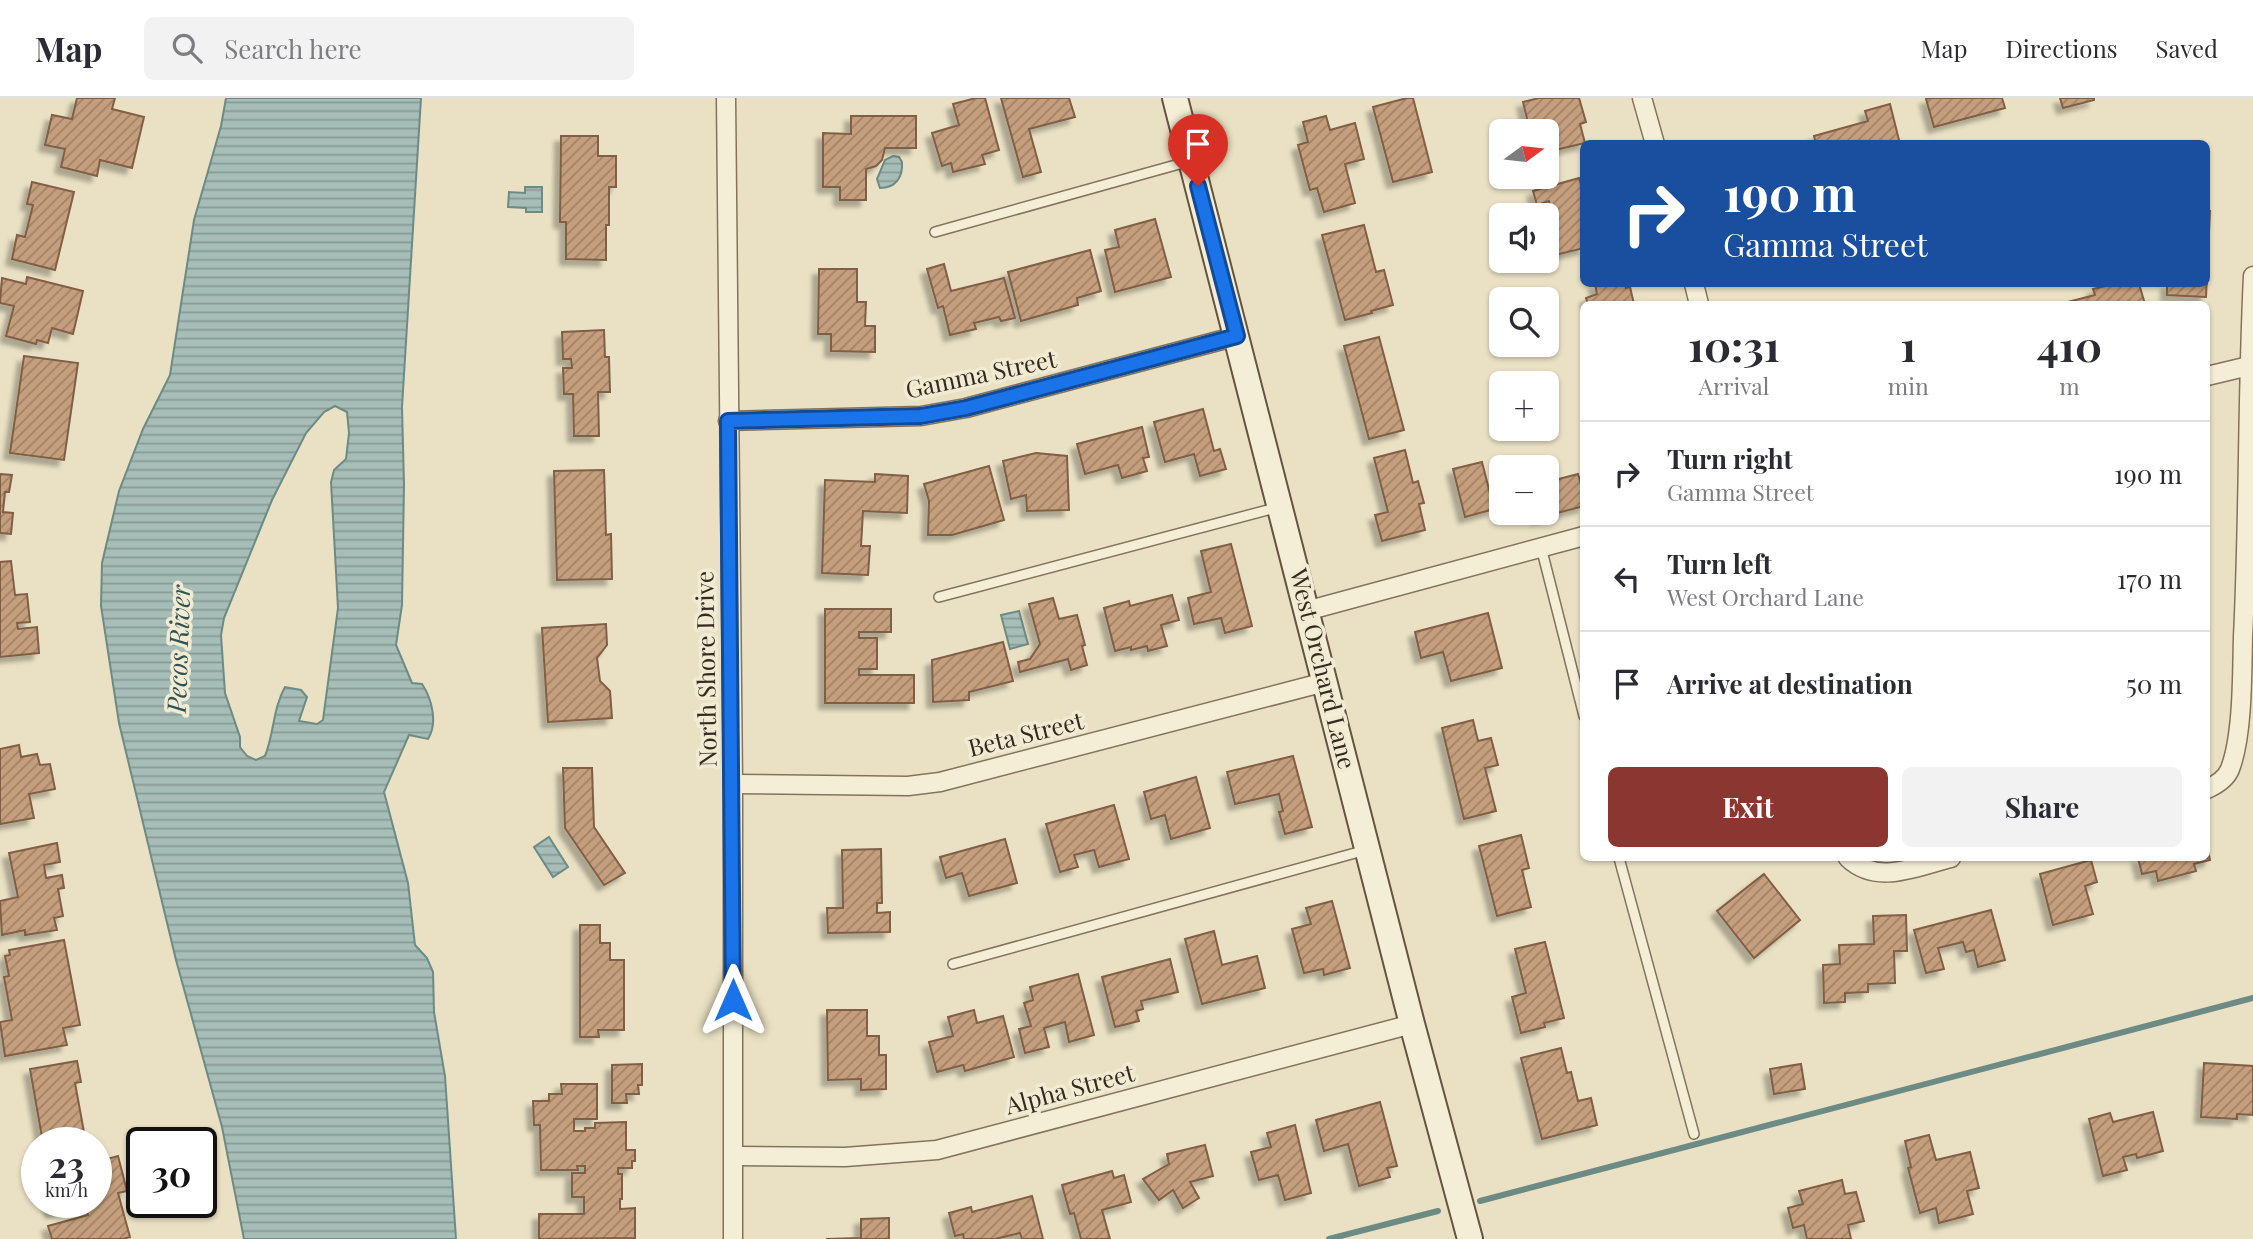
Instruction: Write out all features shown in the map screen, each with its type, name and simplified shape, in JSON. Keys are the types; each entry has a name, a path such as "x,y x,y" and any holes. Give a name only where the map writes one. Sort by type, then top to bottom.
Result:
{"street":[{"name":"North Shore Drive","path":"726,98 733,784 733,1239"},
{"name":"West Orchard Lane","path":"1175,98 1412,1024 1470,1239"},
{"path":"1647,99 1654,140"},
{"path":"2210,787 2223,779 2229,770 2239,711 2246,586 2253,276"},
{"name":"Gamma Street","path":"728,421 921,416 966,408 1237,336"},
{"path":"2210,375 2249,366"},
{"path":"1306,611 1580,537"},
{"name":"Beta Street","path":"733,784 908,786 940,782 1325,682"},
{"path":"1852,861 1861,868 1881,873 1937,861"},
{"name":"Alpha Street","path":"735,1156 845,1157 937,1150 1412,1024"}],"lane":[{"path":"935,232 1192,161"},
{"path":"939,597 1280,507"},
{"path":"1541,547 1580,700"},
{"path":"953,964 1367,849"},
{"path":"1620,861 1694,1134"}],"water":[{"name":"Pecos River","path":"226,98 421,98 402,407 402,605 396,645 412,683 422,684 426,690 431,704 433,726 428,739 409,735 384,792 408,883 415,945 427,958 433,972 434,1012 445,1076 456,1239 244,1239 222,1127 176,960 119,723 101,606 102,563 119,491 143,429 170,375 194,220 221,126","holes":["335,406 347,412 349,433 346,459 334,470 331,482 338,608 323,720 317,724 299,721 307,697 301,690 285,687 265,756 256,760 247,756 240,747 240,737 225,693 221,635 224,618 272,500 306,433 324,412"]},
{"path":"893,156 899,157 902,162 900,177 894,184 880,188 877,179 885,160"},
{"path":"525,187 542,187 542,212 526,212 526,208 508,207 509,192 525,193"},
{"path":"1019,611 1028,644 1010,649 1001,615"},
{"path":"549,837 568,867 553,877 534,847"}],"building":[{"path":"77,98 115,98 112,109 144,117 132,168 100,160 97,176 61,167 65,149 45,145 52,115 72,119"},
{"path":"985,98 999,150 982,155 985,164 953,172 951,163 942,166 932,133 959,125 953,104"},
{"path":"1001,98 1069,98 1075,117 1029,129 1041,172 1023,177"},
{"path":"1413,98 1432,172 1393,182 1373,107"},
{"path":"1539,98 1579,98 1586,122 1580,124 1584,140 1580,140 1580,144 1559,149 1559,119 1527,119 1523,102"},
{"path":"2002,98 2005,108 1934,127 1926,99"},
{"path":"2060,98 2094,98 2094,100 2063,108"},
{"path":"1890,104 1899,140 1815,140 1814,136 1868,121 1865,111"},
{"path":"851,116 916,116 916,148 885,148 882,160 876,166 866,169 866,200 840,200 840,187 823,187 823,133 851,134"},
{"path":"1326,116 1330,130 1355,123 1364,159 1345,164 1355,203 1324,212 1317,188 1310,190 1298,145 1308,142 1303,122"},
{"path":"561,136 598,136 598,156 616,156 616,187 609,187 606,260 566,259 566,222 560,222"},
{"path":"1579,178 1580,249 1559,254 1559,203 1536,203 1533,191 1559,189 1559,184"},
{"path":"32,182 74,192 55,270 12,259 17,235 25,237 33,205 27,204"},
{"path":"1155,219 1171,277 1115,292 1105,250 1119,247 1115,230"},
{"path":"1364,225 1376,272 1384,270 1393,305 1345,320 1322,235"},
{"path":"1090,250 1101,291 1077,298 1078,305 1021,321 1008,272"},
{"path":"944,264 951,291 1004,278 1015,318 1001,321 999,317 974,323 976,329 950,335 943,306 938,308 927,269"},
{"path":"819,269 857,269 857,302 866,302 865,326 875,326 875,352 831,351 831,334 818,334"},
{"path":"27,277 83,291 73,334 52,328 48,343 37,340 36,344 6,336 14,306 0,303 2,278 26,284"},
{"path":"1596,287 1630,287 1633,301 1587,301 1586,298 1597,294"},
{"path":"2140,287 2144,301 2072,301 2095,295 2093,289"},
{"path":"2167,287 2207,287 2206,297 2167,295"},
{"path":"604,330 605,357 609,357 610,392 598,392 599,436 574,436 573,394 564,394 563,368 572,368 571,359 563,359 562,332"},
{"path":"1379,337 1404,430 1369,439 1344,346"},
{"path":"24,356 78,363 64,460 10,453"},
{"path":"1203,409 1214,451 1220,449 1226,469 1200,476 1194,454 1165,462 1154,422"},
{"path":"1142,427 1149,457 1143,458 1147,471 1122,478 1118,465 1085,474 1077,444"},
{"path":"1405,450 1413,483 1418,481 1424,503 1419,504 1425,530 1382,541 1375,515 1388,512 1374,458"},
{"path":"1036,453 1067,456 1069,510 1027,511 1026,495 1011,499 1003,461"},
{"path":"1482,462 1489,489 1489,510 1465,517 1453,469"},
{"path":"989,466 1004,520 952,535 928,535 929,501 924,484"},
{"path":"604,470 606,535 611,534 612,579 557,580 554,471"},
{"path":"0,474 12,475 9,492 5,492 3,512 13,513 11,534 0,533"},
{"path":"875,474 908,476 907,513 863,511 861,546 870,546 868,575 822,573 825,480 875,482"},
{"path":"1578,474 1580,507 1559,513 1559,479"},
{"path":"1231,544 1252,626 1225,633 1221,618 1194,624 1188,598 1211,592 1201,551"},
{"path":"11,561 15,595 27,594 30,622 17,623 18,629 37,627 39,653 0,657 0,562"},
{"path":"1172,595 1179,620 1161,625 1167,646 1148,651 1147,646 1115,651 1104,608 1129,601 1130,606"},
{"path":"1053,598 1059,619 1077,615 1087,665 1071,670 1068,659 1020,672 1018,662 1030,659 1040,644 1029,604"},
{"path":"825,609 891,609 891,632 859,632 859,638 877,638 877,669 859,669 859,675 914,675 914,703 825,703"},
{"path":"1488,613 1502,668 1451,681 1443,652 1421,658 1415,632"},
{"path":"606,624 607,645 597,658 600,681 610,691 612,718 548,722 542,628"},
{"path":"1003,642 1013,681 969,692 969,700 933,702 932,660"},
{"path":"1473,720 1478,741 1491,738 1498,765 1485,768 1496,811 1464,819 1442,728"},
{"path":"19,745 21,757 37,754 40,765 50,764 55,789 29,794 34,818 0,824 0,749"},
{"path":"1293,756 1312,827 1285,834 1279,812 1283,811 1279,794 1235,804 1227,772"},
{"path":"563,768 592,768 594,827 625,873 604,885 565,828"},
{"path":"1196,777 1210,828 1171,839 1165,815 1151,819 1144,792"},
{"path":"1114,805 1129,859 1099,867 1094,850 1074,855 1078,867 1060,872 1046,824"},
{"path":"1521,835 1529,868 1522,870 1531,907 1497,916 1479,846"},
{"path":"1005,839 1017,883 969,896 962,873 946,878 940,857"},
{"path":"57,843 60,862 44,865 46,878 62,875 64,888 58,889 63,916 54,918 57,930 25,935 25,930 2,935 0,901 18,897 9,853"},
{"path":"881,849 882,903 877,903 877,913 890,912 890,932 828,933 827,908 843,908 842,850"},
{"path":"2091,861 2097,882 2085,886 2093,914 2053,925 2040,874"},
{"path":"2139,861 2206,861 2194,864 2196,871 2158,881 2156,871 2142,874"},
{"path":"1764,874 1800,920 1754,958 1717,911"},
{"path":"1332,901 1350,968 1324,975 1323,969 1304,973 1292,929 1311,924 1306,908"},
{"path":"1991,910 2005,960 1978,967 1974,950 1966,952 1963,942 1938,948 1944,969 1926,973 1914,930"},
{"path":"1906,915 1907,951 1894,951 1895,983 1868,984 1868,992 1845,993 1845,1002 1824,1003 1823,965 1840,964 1839,945 1874,944 1873,916"},
{"path":"580,925 600,925 600,943 610,943 610,960 624,960 624,1030 598,1030 599,1037 580,1037"},
{"path":"1214,931 1222,965 1257,956 1265,988 1202,1004 1185,939"},
{"path":"64,940 80,1025 63,1028 67,1045 5,1056 0,1022 12,1020 4,977 9,976 5,956 10,955 9,950"},
{"path":"1545,942 1564,1018 1544,1023 1545,1027 1521,1033 1512,997 1526,993 1515,949"},
{"path":"1170,959 1178,992 1141,1001 1143,1009 1136,1011 1139,1021 1115,1027 1102,977"},
{"path":"1078,974 1094,1035 1069,1042 1065,1022 1044,1028 1049,1047 1025,1053 1019,1029 1031,1026 1024,1003 1033,1000 1030,987"},
{"path":"827,1010 867,1010 867,1036 879,1036 879,1055 886,1055 886,1089 861,1090 861,1079 828,1080"},
{"path":"974,1010 977,1023 1003,1016 1014,1057 965,1071 963,1065 937,1072 929,1042 953,1036 948,1017"},
{"path":"1561,1048 1567,1073 1571,1072 1578,1101 1591,1098 1597,1125 1542,1139 1521,1058"},
{"path":"77,1061 81,1082 75,1083 83,1127 40,1127 30,1069"},
{"path":"2204,1063 2253,1066 2253,1115 2237,1114 2237,1119 2201,1117"},
{"path":"642,1064 639,1094 626,1094 627,1103 612,1103 612,1065"},
{"path":"1801,1064 1805,1089 1774,1094 1770,1069"},
{"path":"561,1084 597,1084 597,1119 574,1119 574,1131 595,1128 595,1123 626,1122 626,1150 635,1150 635,1161 632,1161 632,1168 618,1168 618,1174 622,1174 620,1209 635,1208 635,1238 539,1239 539,1214 584,1214 584,1197 572,1197 572,1173 585,1173 585,1166 577,1166 578,1170 541,1170 540,1125 534,1125 533,1101 549,1101 549,1094 562,1094"},
{"path":"1380,1102 1397,1166 1387,1168 1390,1177 1359,1186 1348,1144 1324,1151 1316,1120"},
{"path":"2153,1112 2163,1151 2137,1158 2136,1154 2123,1157 2127,1170 2103,1176 2089,1119 2110,1113 2113,1122"},
{"path":"1295,1125 1311,1193 1285,1200 1278,1175 1259,1180 1251,1152 1271,1147 1267,1133"},
{"path":"1929,1135 1936,1160 1970,1152 1979,1188 1967,1191 1973,1214 1939,1223 1936,1208 1920,1213 1908,1168 1911,1167 1905,1141"},
{"path":"1205,1145 1213,1176 1190,1182 1199,1198 1183,1208 1173,1190 1159,1200 1143,1179 1169,1164 1167,1154"},
{"path":"118,1156 126,1187 126,1191 118,1193 130,1237 52,1239 48,1226 77,1218 112,1218 112,1158"},
{"path":"1112,1171 1114,1178 1124,1175 1131,1202 1102,1210 1110,1239 1081,1239 1062,1185"},
{"path":"1842,1180 1845,1194 1856,1192 1864,1221 1848,1225 1851,1239 1807,1239 1804,1225 1793,1228 1788,1208 1803,1204 1799,1191"},
{"path":"1032,1196 1043,1239 1022,1239 1020,1233 995,1239 964,1239 963,1234 955,1236 949,1213 971,1207 972,1212"},
{"path":"889,1218 889,1239 826,1239 861,1238 861,1219"}],"waterway":[{"path":"1480,1201 2253,998"},
{"path":"1329,1239 1438,1211"}],"route":[{"path":"733,1000 728,421 921,416 966,408 1237,336 1198,186"}]}
